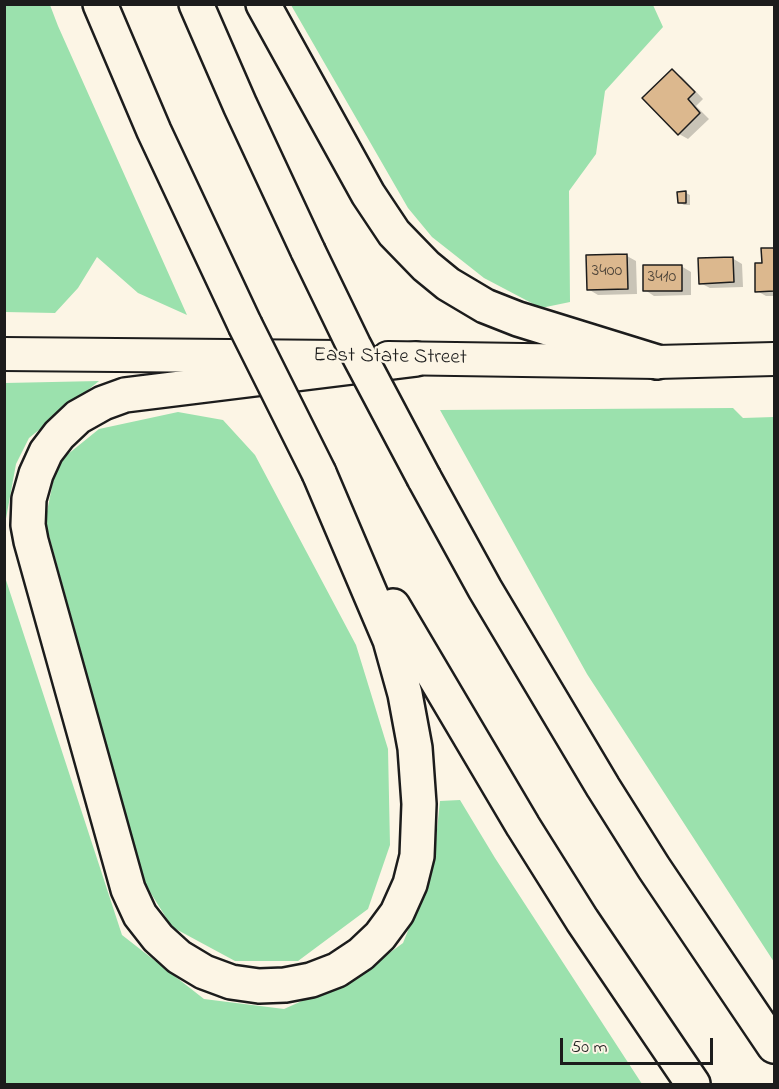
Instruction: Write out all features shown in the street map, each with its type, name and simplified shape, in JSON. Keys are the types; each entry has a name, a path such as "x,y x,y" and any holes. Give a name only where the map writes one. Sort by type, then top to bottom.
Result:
{"highway":[{"path":"100,4 204,241 320,473 382,587 523,826 595,939 693,1084"},
{"path":"196,4 240,105 354,346 491,599 654,868 774,1046"},
{"path":"263,4 368,194 394,233 426,266 448,284 485,306 518,319 657,362"},
{"path":"320,473 390,640 405,694 415,748 419,804 417,856 410,884 397,913 380,936 362,954 337,970 311,980 285,985 259,986 231,982 204,972 179,957 158,938 140,915 128,889 31,541 28,525 29,499 36,474 46,452 59,435 78,417 103,403 125,395 416,359"}],"street":[{"name":"East State Street","path":"4,354 657,362 774,359"}],"green space":[{"path":"5,4 50,5 187,315 138,293 97,257 78,288 55,313 5,312"},
{"path":"291,5 653,5 663,27 605,91 596,154 569,191 570,302 541,308 484,278 432,237 408,208"},
{"path":"99,381 29,438 16,464 5,524 5,383"},
{"path":"733,408 743,418 774,417 774,962 587,674 440,410"},
{"path":"178,412 223,420 255,455 356,645 388,749 390,845 368,909 298,961 235,961 172,927 145,884 45,521 57,463 99,429"},
{"path":"4,574 122,935 204,999 284,1009 358,976 403,943 433,868 440,801 460,800 495,858 642,1084 5,1084"}],"building":[{"path":"672,69 695,92 688,99 700,113 678,135 642,98"},
{"path":"686,191 686,203 678,203 677,192"},
{"path":"761,248 774,248 774,291 755,292 755,263 762,263"},
{"path":"627,254 628,289 587,290 586,255"},
{"path":"733,257 734,282 699,284 698,258"},
{"path":"643,265 682,265 682,291 643,291"}]}
